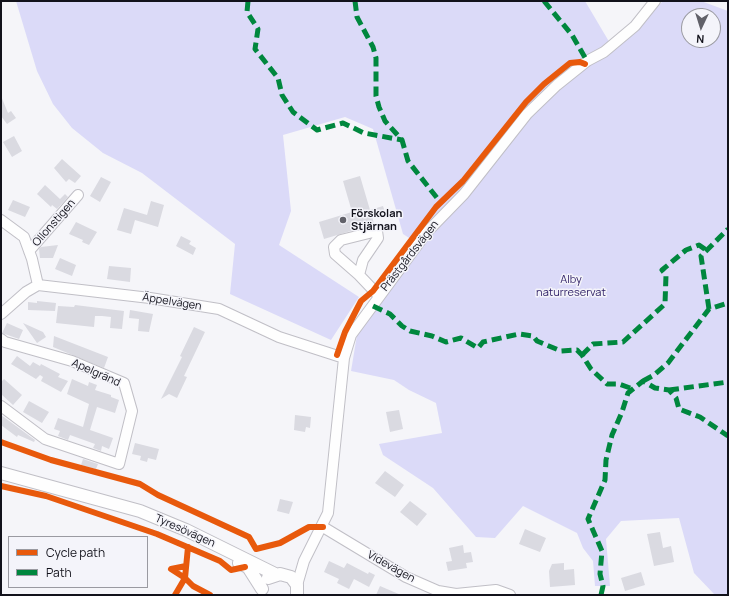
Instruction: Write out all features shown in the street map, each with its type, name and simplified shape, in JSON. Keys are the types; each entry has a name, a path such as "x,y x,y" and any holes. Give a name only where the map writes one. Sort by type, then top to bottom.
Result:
{"main road":[{"name":"Tyresövägen","path":"1,473 140,511 186,530 280,575 291,577 297,590"},
{"name":"Tyresövägen","path":"92,497 185,536 248,567 262,593"},
{"name":"Tyresövägen","path":"262,593 268,578 280,575"}],"street":[{"name":"Prästgårdsvägen","path":"297,590 304,561 323,527 328,513 344,358 351,335 427,232 464,194 541,99 587,61 604,52 635,26 655,1"},
{"name":"Ollonstigen","path":"29,251 78,195"},
{"name":"Ollonstigen","path":"1,220 24,237 38,285"},
{"path":"359,275 363,260 378,238 377,231 341,240 334,247 335,254 359,275 379,296"},
{"path":"1,314 26,292 38,285"},
{"name":"Äppelvägen","path":"38,285 150,298 219,309 279,337 344,358"},
{"name":"Apelgränd","path":"1,339 5,342 72,362 124,383 132,411 119,464 45,439 1,406"},
{"name":"Videvägen","path":"323,527 406,577 438,592 456,594 496,590 510,595"},
{"name":"Prästgårdsvägen","path":"280,575 304,561"}],"green space":[{"name":"Alby naturreservat","path":"16,1 585,1 614,50 635,33 646,18 663,1 701,1 720,8 681,8 681,48 721,48 721,8 728,11 728,595 715,595 694,573 679,518 621,521 606,539 610,586 595,586 593,561 583,548 577,533 523,506 495,538 476,537 433,488 383,455 379,444 442,433 436,403 409,390 394,380 351,371 357,335 420,245 403,234 373,129 345,117 283,135 291,211 279,245 359,297 331,340 230,294 235,244 142,173 103,153 72,128 53,104 37,71"}],"building":[{"path":"1,96 8,113 11,111 16,118 7,124 1,116"},
{"path":"14,136 22,151 12,157 3,142"},
{"path":"62,159 81,176 75,183 69,179 66,182 54,168"},
{"path":"360,176 370,210 383,206 385,212 372,216 374,224 324,239 319,222 352,212 343,181"},
{"path":"101,177 111,182 100,202 90,196"},
{"path":"45,185 60,199 65,194 68,197 57,209 52,205 51,207 37,194"},
{"path":"13,200 30,207 25,217 8,210"},
{"path":"151,201 164,205 158,227 135,220 131,234 117,230 124,208 147,215"},
{"path":"76,222 97,232 89,245 82,242 83,240 69,234"},
{"path":"181,236 191,241 189,244 196,248 193,255 176,246"},
{"path":"58,245 53,258 40,258 39,249 41,247"},
{"path":"60,258 76,265 72,276 55,269"},
{"path":"109,266 131,268 130,282 107,279"},
{"path":"37,301 56,303 55,311 28,310 28,302 37,303"},
{"path":"75,305 124,311 122,329 110,328 111,317 102,316 95,316 94,327 56,323 58,306 74,307"},
{"path":"130,310 153,314 149,332 138,331 139,319 129,318"},
{"path":"7,323 23,330 19,339 2,333"},
{"path":"23,323 43,332 46,337 37,343"},
{"path":"194,327 205,332 184,376 187,377 177,398 169,394 161,399 182,357 180,356"},
{"path":"54,336 108,357 104,368 53,347"},
{"path":"17,356 30,366 33,362 40,366 41,364 60,374 58,377 68,381 61,392 41,381 43,377 40,375 36,379 11,364"},
{"path":"4,379 22,395 13,405 1,394 1,382"},
{"path":"72,379 88,386 89,382 97,385 95,390 111,395 111,397 119,400 115,413 97,407 90,430 113,438 109,449 102,446 101,451 93,448 95,444 70,435 68,440 58,436 60,431 54,429 58,418 83,427 89,404 67,394"},
{"path":"29,401 49,412 42,423 23,412"},
{"path":"399,410 403,429 390,432 386,412"},
{"path":"1,415 35,440 34,442 18,435 17,437 1,425"},
{"path":"295,415 311,417 310,428 306,427 305,432 294,430"},
{"path":"135,443 159,449 156,460 148,458 147,462 140,460 141,456 132,454"},
{"path":"83,459 98,464 96,469 81,465"},
{"path":"385,471 404,485 395,497 375,483"},
{"path":"280,499 293,502 289,514 277,511"},
{"path":"410,501 427,514 417,526 400,512"},
{"path":"525,529 546,538 540,552 519,544"},
{"path":"660,532 663,548 671,546 674,562 654,566 647,534"},
{"path":"463,545 464,553 471,552 473,562 466,563 467,568 448,571 446,562 452,561 449,548"},
{"path":"329,561 344,568 347,563 368,574 369,572 375,575 369,587 354,579 349,589 337,583 339,579 324,572"},
{"path":"564,563 564,570 574,569 575,585 550,587 549,571 552,564"},
{"path":"641,572 645,585 625,591 621,578"},
{"path":"380,586 401,595 376,595"}],"marked path":[{"path":"248,1 247,12 258,29 255,49 278,78 282,95 293,112 317,130 343,123 364,133 402,140"},
{"path":"355,1 357,17 373,47 376,58 376,96 379,107 385,121 402,140 408,161 441,203"},
{"path":"544,1 572,35 587,61"},
{"path":"709,309 701,256 728,229"},
{"path":"582,355 593,344 623,342 665,304 666,275 662,270 686,250 699,245 706,250"},
{"path":"643,381 654,375 668,363 709,309 728,303"},
{"path":"373,306 390,314 402,326 410,331 432,336 446,342 461,338 478,348 483,342 519,334 533,336 537,341 561,351 577,350 591,369 607,384 619,384 633,389"},
{"path":"601,595 603,586 600,574 602,551 588,519 605,480 606,460 612,435 628,393 643,381 655,388 669,390 676,398 679,409 700,417 728,436"},
{"path":"669,390 728,382"}],"cycle path":[{"path":"337,355 345,332 361,301 373,291 436,207 463,181 526,102 544,84 570,63 580,62 585,64"},
{"path":"1,442 51,460 140,484 158,495 249,537 256,549 280,543 309,527 323,527"},
{"path":"1,486 46,496 157,534 220,561 231,570 245,567"},
{"path":"188,547 185,578 193,586 210,595"},
{"path":"175,595 185,578 171,569 186,566"}],"place":[{"name":"Förskolan Stjärnan","path":"343,220"}]}
